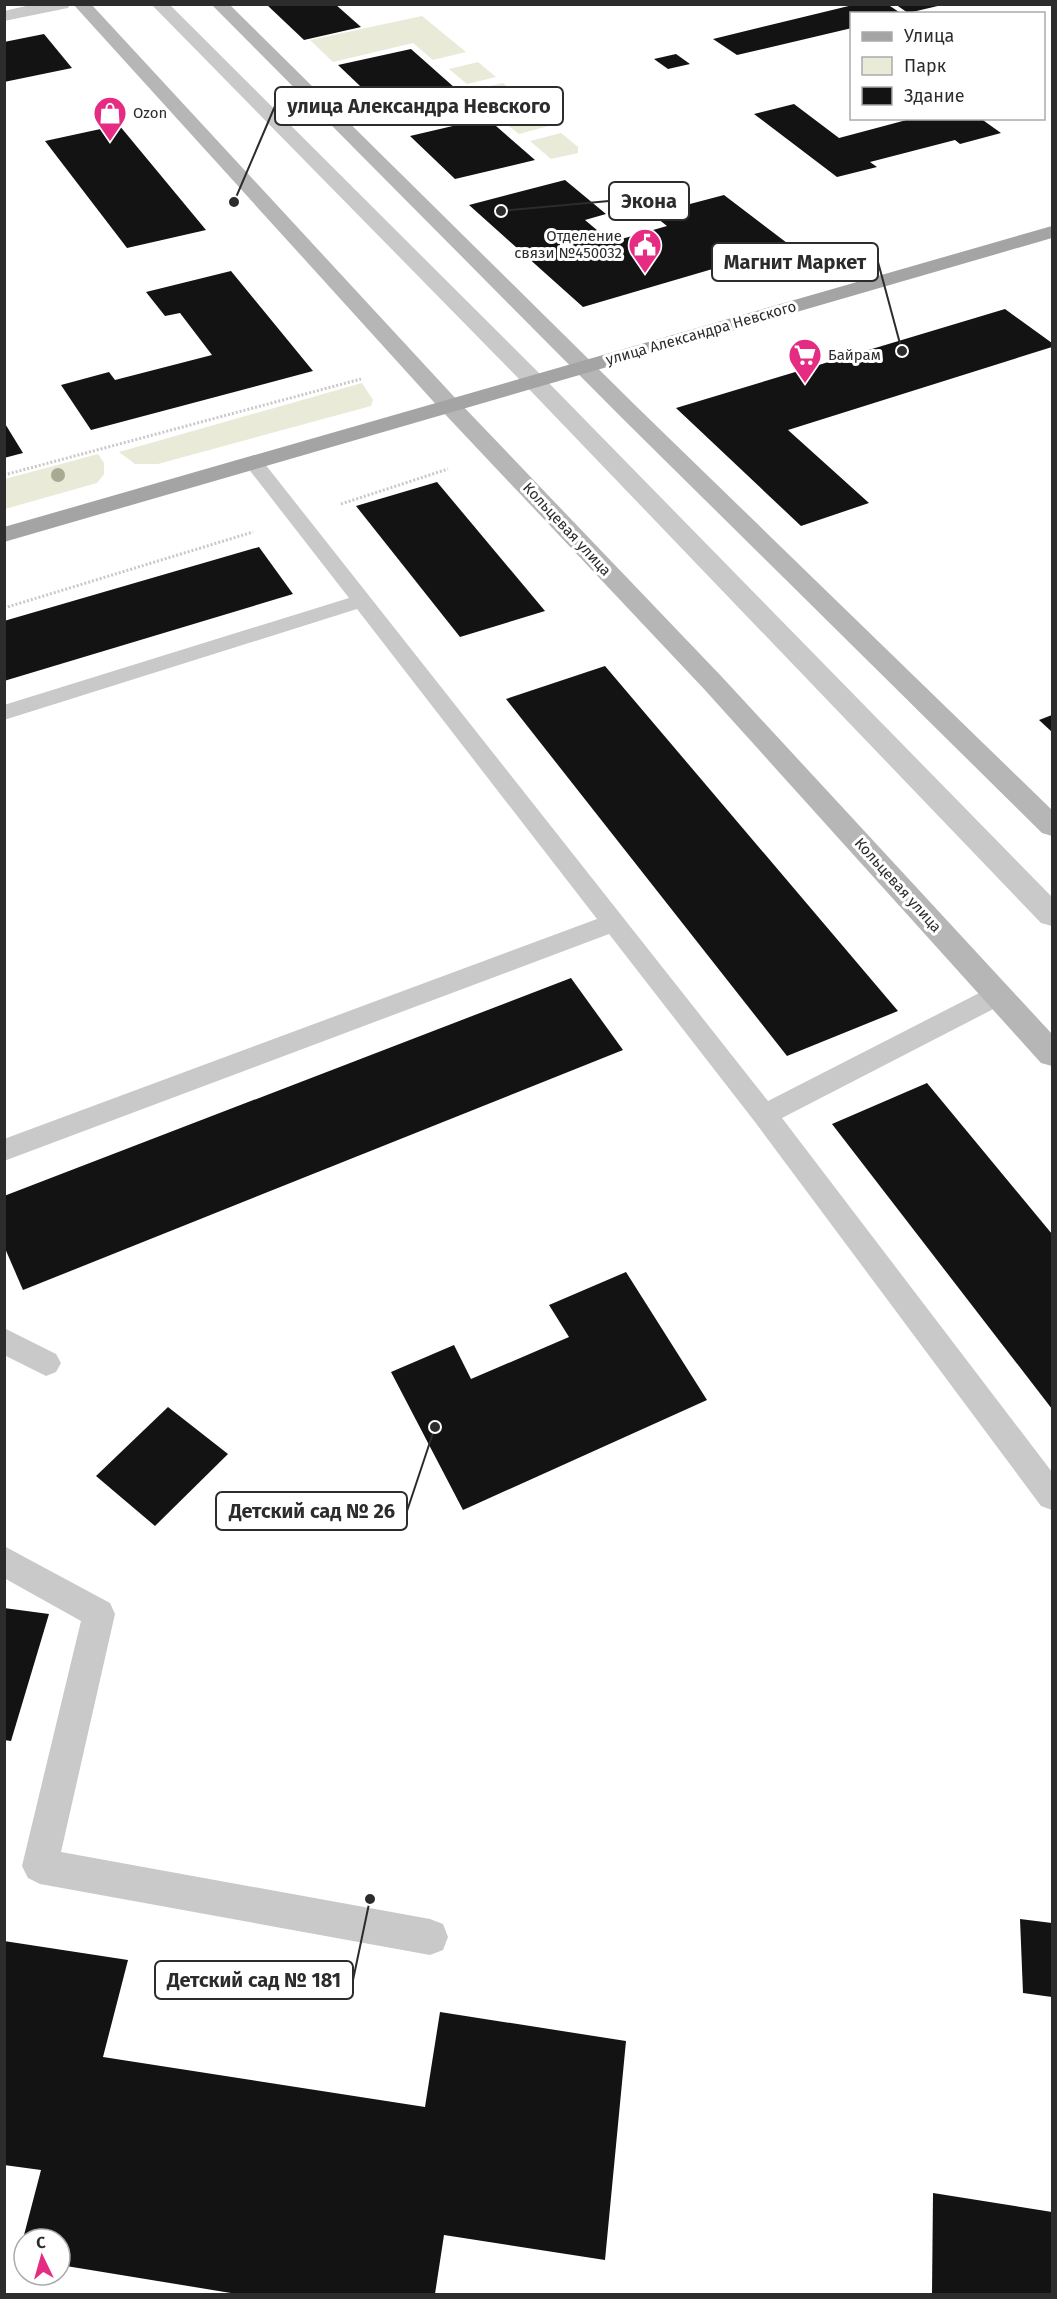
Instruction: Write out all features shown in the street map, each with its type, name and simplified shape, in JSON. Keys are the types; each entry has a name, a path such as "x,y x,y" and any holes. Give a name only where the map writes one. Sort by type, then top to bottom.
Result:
{"main road":[{"name":"Кольцевая улица","path":"81,4 450,406 705,675 1053,1054"},
{"path":"219,4 584,367 1053,826"},
{"name":"улица Александра Невского","path":"4,535 1053,232"}],"street":[{"path":"4,16 62,4"},
{"path":"159,4 534,381 1053,915"}],"lane":[{"path":"254,463 764,1115 1053,1496"},
{"path":"4,712 361,601"},
{"path":"4,1150 614,923"},
{"path":"764,1115 998,995"},
{"path":"4,1340 46,1363"},
{"path":"4,1561 99,1614 40,1866 430,1937"}],"path":[{"path":"4,475 361,379"},
{"path":"4,608 296,519 449,469"}],"green space":[{"path":"422,16 466,52 433,60 413,43 333,62 310,40"},
{"path":"478,62 496,77 467,84 449,69"},
{"path":"503,83 512,91 511,96 434,114 421,102"},
{"path":"513,107 528,108 552,125 519,134 492,113"},
{"path":"561,133 578,147 578,153 551,159 530,141"},
{"path":"362,383 373,400 371,406 158,464 135,464 119,452"},
{"path":"98,454 104,463 104,474 97,483 5,509 5,479"}],"building":[{"path":"266,4 335,4 361,27 304,40"},
{"path":"857,4 887,4 899,12 850,12 850,28 737,55 713,39"},
{"path":"895,4 942,5 912,12 907,12"},
{"path":"44,34 72,68 4,82 4,42"},
{"path":"411,49 455,88 380,105 338,65"},
{"path":"676,54 690,64 668,69 654,59"},
{"path":"794,104 839,138 906,120 983,120 1001,133 960,144 955,140 870,162 877,167 837,177 754,114"},
{"path":"487,118 535,160 455,179 410,136"},
{"path":"119,125 206,230 127,248 45,141"},
{"path":"565,180 606,214 585,220 611,242 667,226 652,214 724,195 791,246 583,307 469,205"},
{"path":"231,271 313,371 91,430 61,385 109,372 115,380 212,355 180,313 165,316 146,292"},
{"path":"1005,309 1052,343 1052,347 788,430 869,503 801,526 676,408"},
{"path":"4,422 23,453 4,458"},
{"path":"437,482 545,611 460,637 356,506"},
{"path":"259,547 293,594 4,681 4,621"},
{"path":"605,666 898,1011 787,1056 506,699"},
{"path":"1052,715 1052,732 1039,720"},
{"path":"571,978 623,1050 23,1290 4,1246 4,1196"},
{"path":"927,1083 1052,1234 1052,1409 832,1124"},
{"path":"626,1272 707,1400 463,1510 391,1372 454,1345 471,1379 569,1337 549,1305"},
{"path":"168,1407 228,1454 155,1526 96,1476"},
{"path":"4,1608 49,1614 11,1741 4,1740"},
{"path":"1020,1919 1052,1923 1052,1997 1023,1993"},
{"path":"4,1941 128,1960 103,2057 425,2107 440,2012 626,2041 605,2260 444,2235 435,2294 237,2294 72,2267 72,2227 26,2227 41,2170 4,2165"},
{"path":"933,2193 1052,2212 1052,2294 932,2294"}],"place":[{"name":"Ozon","path":"110,142"},
{"name":"улица Александра Невского","path":"234,202"},
{"name":"Экона","path":"501,211"},
{"name":"Отделение связи №450032","path":"645,274"},
{"name":"Магнит Маркет","path":"902,351"},
{"name":"Байрам","path":"805,384"},
{"name":"Детский сад № 26","path":"435,1427"},
{"name":"Детский сад № 181","path":"370,1899"}]}
